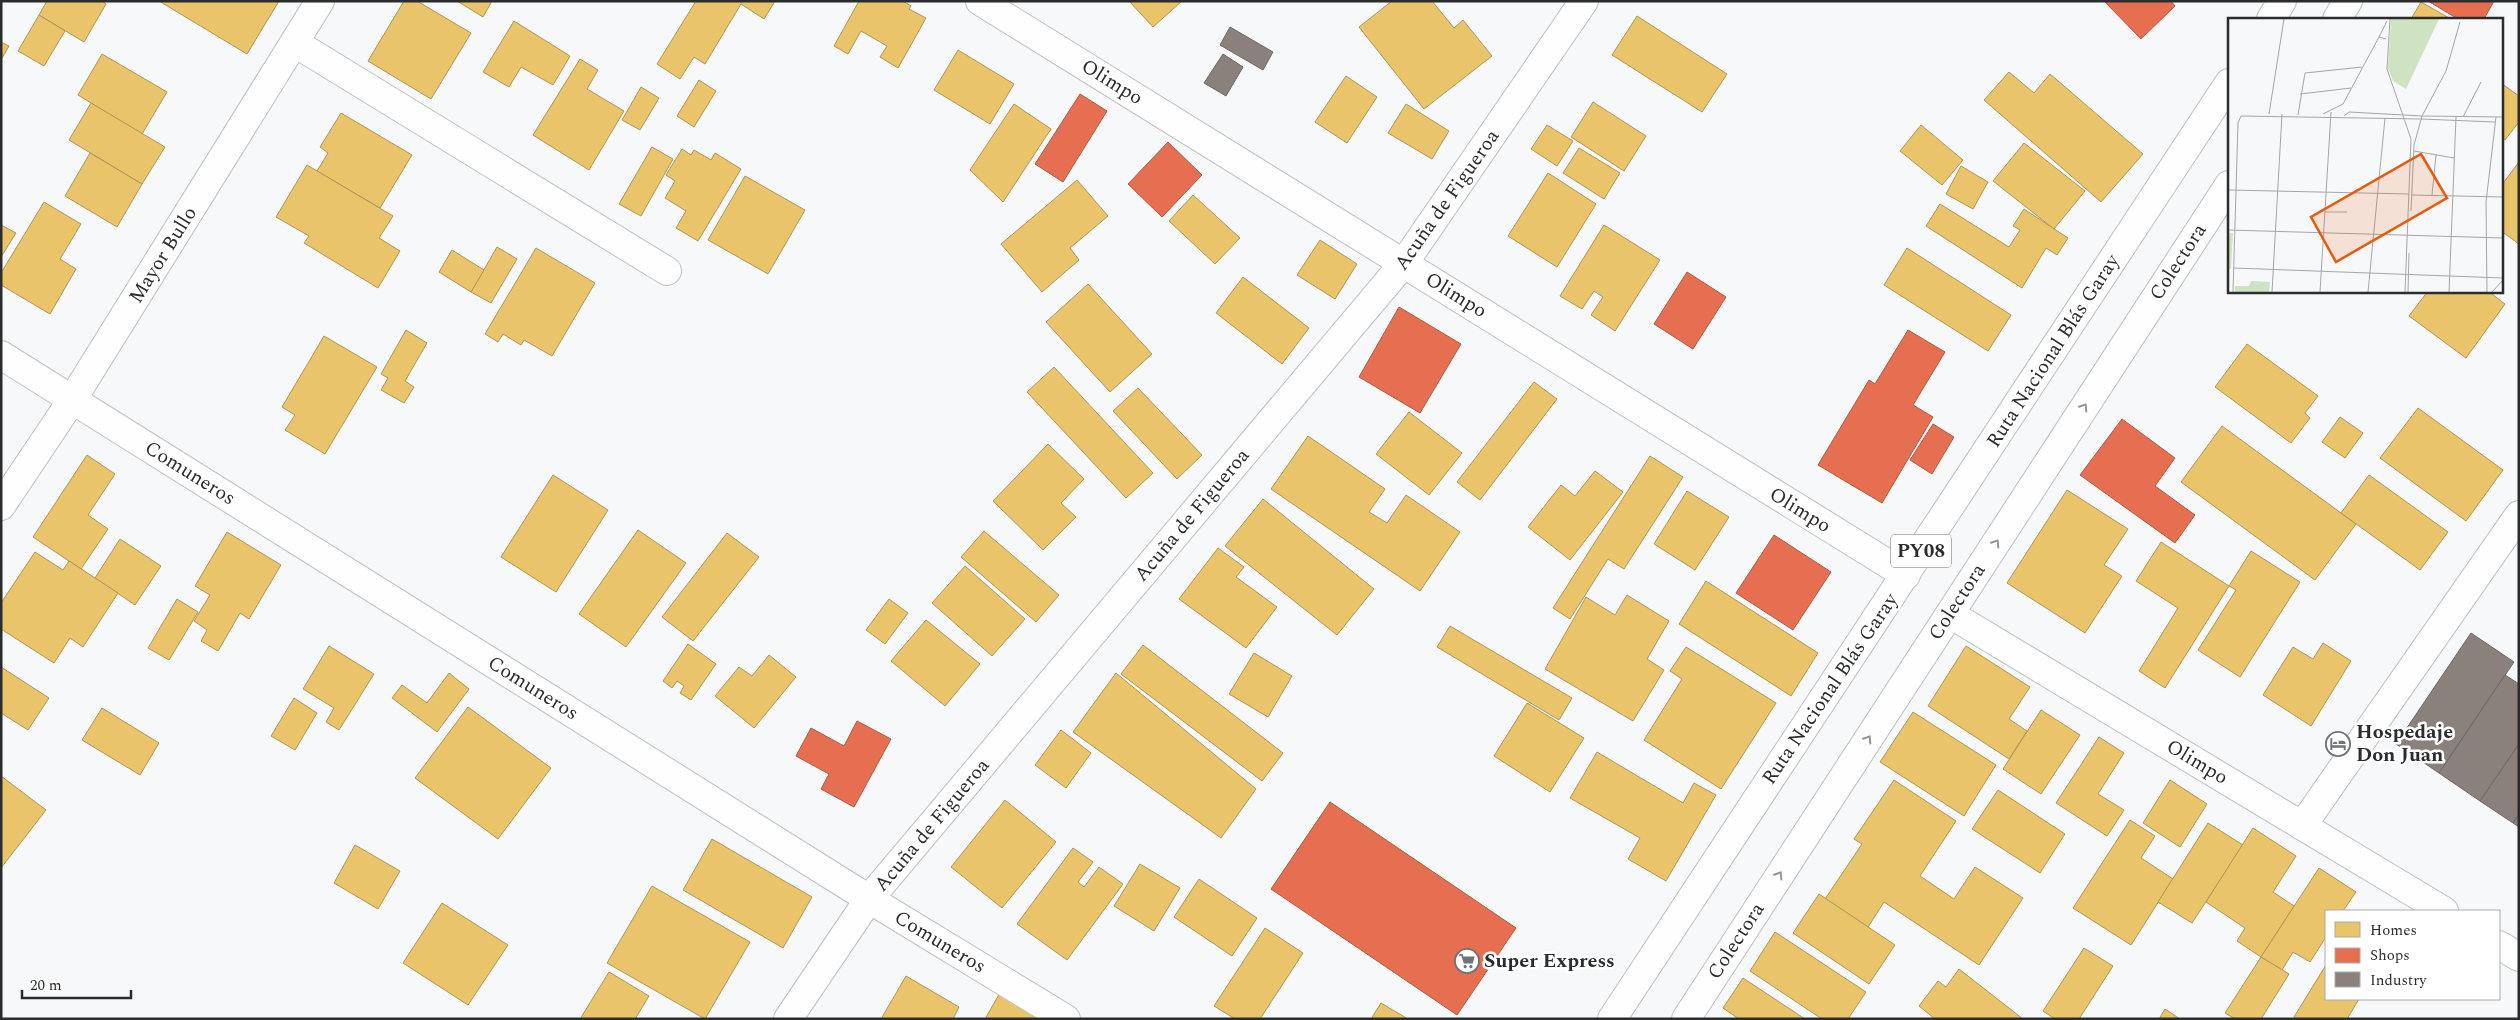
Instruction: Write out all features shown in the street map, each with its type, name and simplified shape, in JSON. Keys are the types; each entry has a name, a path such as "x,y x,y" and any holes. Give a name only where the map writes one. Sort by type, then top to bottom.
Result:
{"main road":[{"name":"Mayor Bullo","path":"1,506 72,400 320,1"},
{"name":"Olimpo","path":"980,1 1906,575"},
{"name":"Acuña de Figueroa","path":"788,1019 869,899 1404,263 1584,1"},
{"path":"2272,18 2282,1"},
{"path":"2338,18 2348,1"},
{"path":"295,42 667,271"},
{"name":"Ruta Nacional Blás Garay","path":"1612,1019 2228,85"},
{"name":"Colectora","path":"1686,1019 2228,187"},
{"name":"Comuneros","path":"1,356 869,899 1066,1019"},
{"path":"2302,826 2519,515"},
{"name":"Olimpo","path":"1950,614 2442,910"},
{"path":"2500,945 2519,957"}],"building: Homes":[{"path":"47,1 102,1 106,4 84,42 39,15"},
{"path":"159,1 279,1 247,54"},
{"path":"404,1 417,1 471,33 431,99 368,61"},
{"path":"457,1 492,1 483,17"},
{"path":"696,1 775,1 764,19 741,4 705,64 694,57 680,79 657,64"},
{"path":"859,1 903,1 911,6 909,9 926,18 898,68 880,57 887,46 861,31 848,54 834,46"},
{"path":"1129,1 1182,1 1153,27"},
{"path":"1392,1 1432,1 1454,28 1463,20 1492,56 1424,109 1359,27"},
{"path":"2421,2 2449,18 2412,18"},
{"path":"39,15 65,31 44,66 18,51"},
{"path":"1637,16 1727,74 1702,112 1612,55"},
{"path":"514,21 570,56 553,85 521,67 509,87 483,72"},
{"path":"1,42 9,46 1,60"},
{"path":"958,50 1014,84 990,124 934,90"},
{"path":"102,54 167,92 142,134 78,95"},
{"path":"580,59 598,70 587,89 624,111 589,170 533,135"},
{"path":"2009,72 2034,93 2050,74 2143,154 2101,202 1984,100"},
{"path":"1346,76 1377,97 1347,143 1315,122"},
{"path":"699,80 716,91 694,127 677,116"},
{"path":"2502,84 2519,96 2519,122 2505,140 2502,138"},
{"path":"641,87 659,98 640,130 622,120"},
{"path":"1593,102 1646,136 1624,171 1571,137"},
{"path":"91,103 165,147 142,184 69,140"},
{"path":"1014,104 1051,129 1003,202 970,170"},
{"path":"1406,104 1449,131 1432,159 1388,133"},
{"path":"341,113 412,155 380,208 317,171 328,153 320,147"},
{"path":"1547,125 1573,141 1557,166 1531,149"},
{"path":"1921,125 1963,160 1942,185 1900,151"},
{"path":"2024,143 2085,191 2054,229 1993,181"},
{"path":"652,147 673,159 641,216 619,204"},
{"path":"1579,148 1620,173 1604,199 1563,173"},
{"path":"682,149 691,155 694,150 711,160 715,153 741,169 698,241 676,228 686,211 665,198 675,181 666,175"},
{"path":"90,153 142,184 117,227 65,196"},
{"path":"2519,162 2519,244 2502,232 2502,185"},
{"path":"307,165 393,216 379,238 400,251 378,288 304,243 309,236 276,217"},
{"path":"1961,166 1988,182 1973,209 1946,194"},
{"path":"1548,173 1596,204 1557,267 1508,236"},
{"path":"745,176 805,210 768,274 708,240"},
{"path":"1077,180 1108,216 1070,248 1079,260 1042,292 1001,244"},
{"path":"1193,195 1240,238 1215,264 1169,221"},
{"path":"44,202 81,224 60,259 76,269 50,314 1,285 1,273"},
{"path":"1940,204 2009,247 2020,230 2013,226 2024,209 2068,238 2057,255 2046,248 2022,288 1926,226"},
{"path":"1,225 16,233 1,257"},
{"path":"1604,225 1660,260 1615,331 1591,315 1603,297 1594,291 1582,309 1560,296"},
{"path":"1320,240 1357,264 1335,299 1297,275"},
{"path":"497,247 517,259 491,303 471,292"},
{"path":"536,248 595,283 552,356 524,340 521,345 503,334 498,342 485,334"},
{"path":"1907,248 2011,315 1988,351 1884,285"},
{"path":"452,250 484,270 471,292 439,272"},
{"path":"1243,277 1309,328 1282,364 1216,313"},
{"path":"1088,284 1152,354 1110,392 1046,322"},
{"path":"2427,292 2489,292 2505,304 2466,358 2409,316"},
{"path":"406,330 427,343 405,381 414,387 404,403 381,390 388,378 381,374"},
{"path":"324,336 377,367 325,454 285,430 295,415 282,407"},
{"path":"2247,344 2318,396 2305,413 2310,418 2291,443 2215,387"},
{"path":"1054,367 1153,473 1126,498 1027,392"},
{"path":"1534,382 1557,399 1480,500 1457,482"},
{"path":"1138,388 1202,455 1177,479 1113,411"},
{"path":"2418,408 2503,470 2466,521 2380,458"},
{"path":"1409,412 1462,453 1429,495 1376,454"},
{"path":"2340,417 2363,433 2345,458 2322,442"},
{"path":"2222,426 2356,524 2315,580 2181,482"},
{"path":"1308,436 1385,489 1369,512 1387,523 1406,495 1460,532 1420,591 1271,489"},
{"path":"1048,444 1084,479 1061,503 1076,517 1043,550 993,501"},
{"path":"87,455 115,474 88,515 108,529 81,569 33,537"},
{"path":"1650,456 1683,477 1624,569 1608,559 1570,619 1553,608"},
{"path":"1595,471 1623,492 1570,560 1528,527 1561,485 1575,496"},
{"path":"553,475 608,510 556,592 501,557"},
{"path":"2369,475 2448,532 2420,570 2341,513"},
{"path":"2067,490 2128,529 2104,565 2122,576 2085,633 2007,583"},
{"path":"1687,491 1729,517 1695,570 1654,544"},
{"path":"1263,499 1374,589 1337,635 1225,546"},
{"path":"638,530 686,563 626,647 579,614"},
{"path":"984,531 1059,595 1036,622 961,557"},
{"path":"227,532 281,565 249,619 240,613 218,651 201,641 207,630 194,621 210,595 195,586"},
{"path":"727,533 759,557 693,641 662,617"},
{"path":"120,539 161,566 135,605 95,578"},
{"path":"2161,542 2229,586 2165,688 2139,671 2178,608 2136,581"},
{"path":"1218,548 1244,567 1236,577 1277,607 1246,648 1179,599"},
{"path":"2251,551 2300,582 2240,677 2198,650 2236,590 2229,586"},
{"path":"35,552 63,570 69,561 118,593 83,647 70,638 54,663 1,629 1,603"},
{"path":"965,566 1025,619 992,656 932,603"},
{"path":"1706,581 1818,653 1791,696 1679,624"},
{"path":"1627,595 1669,621 1647,659 1664,670 1633,721 1545,669 1586,597 1615,615"},
{"path":"177,599 198,612 169,660 148,648"},
{"path":"889,599 908,613 885,644 866,630"},
{"path":"926,620 980,664 945,706 891,661"},
{"path":"1450,626 1572,698 1559,720 1437,647"},
{"path":"2323,643 2351,661 2311,726 2263,695 2293,647 2313,659"},
{"path":"688,644 716,664 691,700 680,693 684,686 677,681 672,688 663,681"},
{"path":"1143,645 1283,753 1262,781 1121,674"},
{"path":"329,646 374,674 339,730 326,722 334,708 303,689"},
{"path":"1966,646 2030,687 2009,719 2027,731 2009,759 1928,706"},
{"path":"1686,647 1776,703 1721,789 1644,740 1682,679 1670,671"},
{"path":"1254,653 1292,676 1268,717 1229,694"},
{"path":"769,655 796,677 754,728 715,696 739,667 752,676"},
{"path":"1,667 49,698 28,730 1,713"},
{"path":"449,673 469,689 437,732 392,698 402,685 427,703"},
{"path":"1116,673 1256,789 1221,838 1073,732"},
{"path":"294,698 317,713 295,750 271,736"},
{"path":"1527,703 1584,738 1550,792 1494,756"},
{"path":"468,707 551,768 498,839 415,778"},
{"path":"102,708 159,743 140,775 82,740"},
{"path":"2041,710 2080,735 2041,794 2003,769"},
{"path":"1913,712 1996,765 1964,816 1880,762"},
{"path":"1061,730 1091,753 1066,788 1035,765"},
{"path":"2099,737 2124,753 2098,794 2124,810 2107,836 2056,803"},
{"path":"1597,752 1683,803 1694,783 1716,795 1666,881 1628,859 1640,838 1570,798"},
{"path":"1,776 46,810 1,868"},
{"path":"1894,780 1956,821 1920,876 1954,899 1975,867 2023,898 1979,965 1884,902 1868,927 1825,899 1862,844 1854,839"},
{"path":"2170,780 2207,804 2180,847 2143,823"},
{"path":"1998,790 2065,834 2040,873 1972,829"},
{"path":"1005,800 1056,842 1002,908 951,867"},
{"path":"2130,820 2155,836 2141,858 2173,879 2131,945 2073,908"},
{"path":"2208,823 2243,845 2192,923 2158,902"},
{"path":"2253,828 2296,856 2273,892 2294,906 2261,957 2237,941 2245,928 2206,902"},
{"path":"712,839 812,897 783,948 683,890"},
{"path":"355,845 400,871 378,909 334,883"},
{"path":"1073,848 1093,862 1078,882 1084,887 1099,867 1123,884 1067,960 1017,924"},
{"path":"1140,864 1180,888 1154,931 1114,906"},
{"path":"2319,868 2356,892 2344,910 2325,910 2325,939 2310,962 2293,952 2282,970 2261,957"},
{"path":"1199,879 1257,918 1232,956 1174,917"},
{"path":"652,886 750,942 705,1019 607,963"},
{"path":"1819,894 1895,945 1869,984 1793,933"},
{"path":"442,903 508,945 468,1005 403,963"},
{"path":"1265,928 1303,953 1260,1019 1235,1019 1214,1006"},
{"path":"1775,932 1866,992 1848,1019 1822,1019 1750,971"},
{"path":"2084,948 2113,966 2079,1019 2055,1019 2043,1011"},
{"path":"2261,957 2289,974 2261,1019 2235,1019 2225,1013"},
{"path":"2325,967 2325,1000 2358,1000 2347,1019 2298,1019 2294,1017"},
{"path":"1959,969 2023,1019 1935,1019 1919,1006 1938,981 1946,987"},
{"path":"609,972 649,996 635,1019 580,1019"},
{"path":"906,976 959,1007 953,1019 881,1019"},
{"path":"1743,978 1805,1019 1739,1019 1723,1008"},
{"path":"1001,991 1049,1019 985,1019"},
{"path":"1381,1003 1408,1019 1371,1019"},
{"path":"2165,1009 2180,1019 2159,1019"}],"building: Shops":[{"path":"2104,1 2171,1 2175,6 2141,39"},
{"path":"2428,1 2494,1 2485,18 2456,18"},
{"path":"1080,94 1107,111 1063,182 1035,164"},
{"path":"1168,142 1202,175 1162,217 1128,184"},
{"path":"1687,272 1726,297 1693,349 1654,324"},
{"path":"1399,307 1461,344 1420,413 1359,377"},
{"path":"1908,330 1945,352 1913,405 1933,417 1882,503 1818,465 1869,380 1875,384"},
{"path":"2122,419 2175,458 2155,486 2195,515 2175,543 2080,475"},
{"path":"1933,424 1954,437 1932,474 1910,460"},
{"path":"1774,535 1831,572 1793,630 1736,593"},
{"path":"857,721 891,739 854,807 821,789 829,774 796,756 811,728 844,746"},
{"path":"1330,802 1516,928 1457,1015 1271,889"}],"building: Industry":[{"path":"1230,27 1273,52 1263,70 1220,45"},
{"path":"1223,54 1243,67 1226,96 1204,83"},
{"path":"2471,633 2514,662 2439,773 2396,744"},
{"path":"2505,675 2519,684 2519,744 2480,801 2439,773"},
{"path":"2519,744 2519,814 2513,823 2480,801"},
{"path":"2519,814 2519,827 2513,823"}],"place":[{"name":"Hospedaje Don Juan","path":"2338,744"},
{"name":"Super Express","path":"1467,961"}]}
